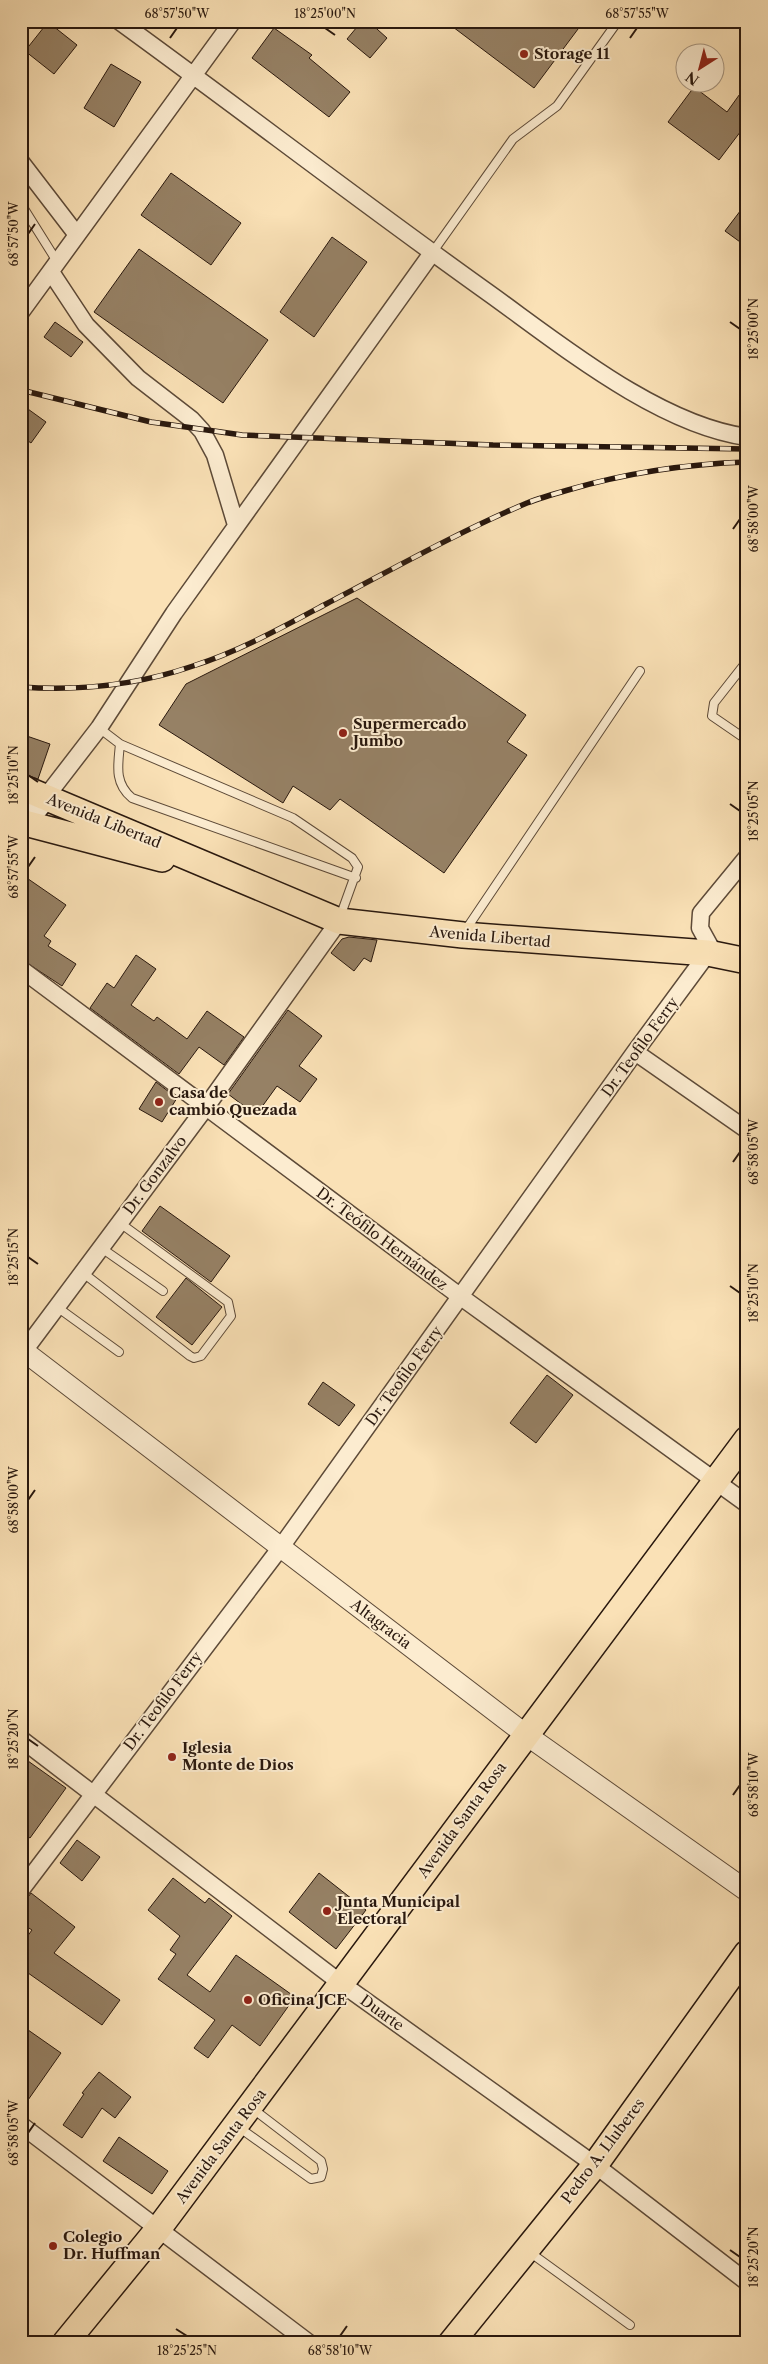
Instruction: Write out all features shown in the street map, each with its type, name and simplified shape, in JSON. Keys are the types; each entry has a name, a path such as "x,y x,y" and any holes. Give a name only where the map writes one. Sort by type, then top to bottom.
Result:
{"main road":[{"name":"Avenida Libertad","path":"21,787 339,922 463,935 708,953 747,961"},
{"path":"22,824 45,798"},
{"name":"Avenida Libertad","path":"22,824 242,880"},
{"name":"Avenida Santa Rosa","path":"65,2343 159,2228 342,1984 525,1734 747,1439"},
{"name":"Pedro A. Lluberes","path":"451,2343 595,2165 747,1953"}],"street":[{"path":"119,21 432,253 599,372 674,414 727,434 747,437"},
{"path":"21,312 233,21"},
{"path":"21,162 77,235"},
{"path":"45,798 99,728 174,613 432,253"},
{"path":"55,267 86,325 138,378 191,419 202,431 215,455 236,525"},
{"path":"708,953 711,948 699,926 701,912 747,857"},
{"name":"Dr. Gonzalvo","path":"22,1352 206,1107 339,922"},
{"name":"Dr. Teofilo Ferry","path":"21,1890 281,1547 708,953"},
{"name":"Dr. Teófilo Hernández","path":"21,969 461,1297 747,1504"},
{"path":"635,1052 747,1130"},
{"name":"Altagracia","path":"22,1352 525,1734 747,1891"},
{"name":"Duarte","path":"21,1739 342,1984 595,2165 747,2282"},
{"path":"21,2125 309,2343"}],"lane":[{"path":"432,253 513,139 557,106 618,21"},
{"path":"21,204 55,267"},
{"path":"746,737 712,716 714,703 747,661"},
{"path":"463,935 640,671"},
{"path":"99,728 120,744 293,818 352,858 358,867 356,878 346,898 339,922"},
{"path":"120,744 118,776 120,784 132,798 356,878"},
{"path":"82,1272 190,1356 194,1358 201,1356 231,1316 228,1302 120,1223"},
{"path":"100,1248 163,1291"},
{"path":"57,1307 119,1352"},
{"path":"243,2116 321,2161 323,2169 321,2177 311,2179 243,2116"},
{"path":"527,2250 630,2325"}],"building":[{"path":"362,21 368,21 387,38 370,58 347,39"},
{"name":"Storage 11","path":"445,21 584,21 534,88"},
{"path":"48,22 77,45 54,74 25,51"},
{"path":"274,28 312,55 309,58 350,92 329,117 252,58"},
{"path":"111,64 141,82 114,127 84,108"},
{"path":"747,84 747,123 719,160 668,122 690,92 701,92 727,112"},
{"path":"171,173 241,223 211,265 141,215"},
{"path":"747,202 747,247 725,231"},
{"path":"332,237 367,262 314,337 280,312"},
{"path":"139,249 268,340 223,403 94,312"},
{"path":"55,322 83,342 71,357 44,337"},
{"path":"21,404 46,422 31,443 21,436"},
{"name":"Supermercado Jumbo","path":"357,598 526,715 507,742 527,755 444,873 340,799 330,810 293,786 283,803 159,725 186,684"},
{"path":"21,734 50,744 38,779 21,773"},
{"path":"21,874 66,905 44,936 51,941 48,946 76,964 62,986 21,959 21,923 27,915 21,912"},
{"path":"349,937 377,940 371,962 364,958 354,971 331,953 342,939"},
{"path":"136,955 156,969 131,1005 154,1021 157,1017 187,1039 207,1011 244,1037 224,1065 199,1047 179,1074 90,1008 107,983 114,988"},
{"path":"288,1010 322,1036 299,1066 317,1079 300,1102 277,1086 256,1115 228,1094"},
{"name":"Casa de cambio Quezada","path":"156,1082 177,1098 162,1122 139,1109"},
{"path":"160,1206 230,1256 211,1282 142,1231"},
{"path":"186,1278 222,1307 192,1345 156,1317"},
{"path":"547,1375 573,1395 536,1443 510,1423"},
{"path":"323,1382 355,1405 339,1426 308,1404"},
{"path":"21,1756 66,1788 30,1838 21,1832"},
{"path":"77,1840 100,1857 82,1881 60,1863"},
{"name":"Junta Municipal Electoral","path":"319,1873 366,1910 336,1949 289,1912"},
{"path":"173,1878 205,1903 209,1898 232,1916 187,1975 210,1992 236,1955 295,1997 260,2046 232,2025 208,2058 194,2048 215,2020 158,1979 176,1954 170,1950 180,1936 148,1910"},
{"path":"31,1893 75,1927 54,1953 120,2000 102,2025 21,1968 21,1945 32,1930 21,1923 21,1907"},
{"path":"21,2025 61,2053 21,2110"},
{"path":"99,2072 131,2097 115,2118 102,2108 82,2138 63,2125 84,2094 82,2093"},
{"path":"119,2137 168,2171 152,2194 103,2161"}],"railway":[{"path":"21,390 151,422 242,435 493,445 747,449"},
{"path":"21,687 65,688 108,685 172,673 228,653 261,638 451,538 532,501 590,484 634,474 679,467 747,462"}],"place":[{"name":"Storage 11","path":"524,54"},
{"name":"Supermercado Jumbo","path":"343,733"},
{"name":"Casa de cambio Quezada","path":"159,1102"},
{"name":"Iglesia Monte de Dios","path":"172,1757"},
{"name":"Junta Municipal Electoral","path":"327,1911"},
{"name":"Oficina JCE","path":"248,2000"},
{"name":"Colegio Dr. Huffman","path":"53,2246"}]}
